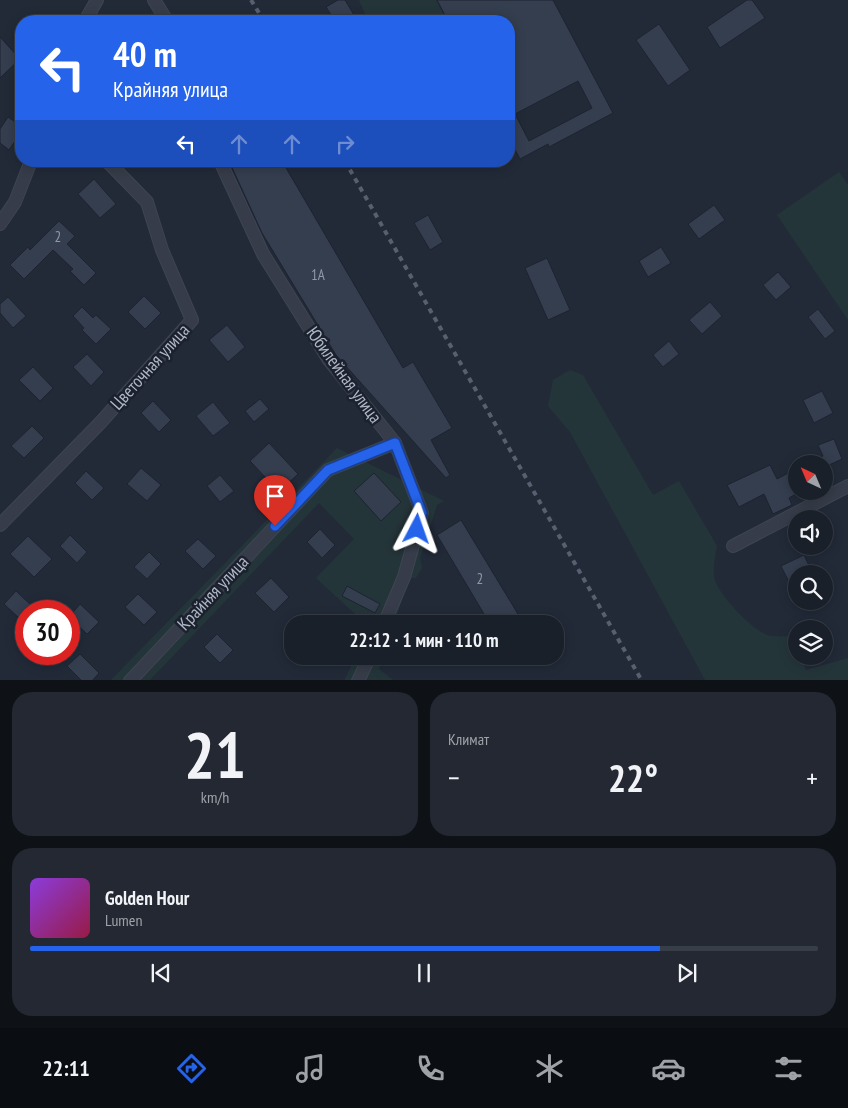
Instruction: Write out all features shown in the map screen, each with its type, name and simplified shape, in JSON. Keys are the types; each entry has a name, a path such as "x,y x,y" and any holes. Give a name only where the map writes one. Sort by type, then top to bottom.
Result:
{"street":[{"path":"88,15 97,0"},
{"path":"154,0 163,15"},
{"path":"0,224 14,202 29,167"},
{"name":"Цветочная улица","path":"0,525 101,422 192,320 162,250 147,202 113,167"},
{"name":"Юбилейная улица","path":"223,167 268,262 329,360 395,443 422,513 404,577 388,615"},
{"name":"Крайняя улица","path":"130,680 328,470 395,443"},
{"path":"733,546 848,486"},
{"path":"358,680 366,665"}],"shaded area":[{"path":"359,0 436,0 444,15 365,15"},
{"path":"839,172 848,185 848,320 777,215"},
{"path":"570,370 583,375 653,495 679,481 717,546 714,577 722,593 746,620 763,633 770,636 788,636 788,665 804,665 806,670 824,665 833,665 833,662 848,658 848,680 705,680 570,432 548,406 553,380"},
{"path":"337,448 444,501 437,505 420,558 422,568 416,578 409,578 397,615 356,615 316,578 354,539 319,503 150,680 111,680"},
{"path":"352,665 380,665 379,669 393,680 344,680"}],"building":[{"path":"338,0 345,0 354,15 331,15 326,7"},
{"path":"437,0 553,0 613,113 549,147 548,144 520,159 515,149 515,114 515,15 445,15","holes":["578,81 592,108 529,141 515,114"]},
{"path":"747,0 752,0 765,18 720,48 707,27"},
{"path":"659,24 690,70 668,86 636,40"},
{"path":"0,37 15,54 15,64 0,78"},
{"path":"8,117 15,122 15,141 9,150 0,143 0,129"},
{"path":"232,167 286,167 403,368 413,362 452,428 431,440 450,475 446,478 336,355 262,233"},
{"path":"94,179 116,204 100,218 78,194"},
{"path":"714,205 725,220 699,239 688,224"},
{"path":"428,215 443,242 430,250 414,223"},
{"path":"59,221 75,236 67,244 96,273 84,285 70,271 73,269 53,250 24,279 10,265 28,247 30,250"},
{"path":"661,247 671,263 648,277 639,261"},
{"path":"547,258 570,310 548,320 525,268"},
{"path":"778,272 791,287 776,300 763,285"},
{"path":"144,296 161,313 145,329 128,312"},
{"path":"8,297 26,316 13,328 0,313 0,304"},
{"path":"710,302 722,316 702,334 689,320"},
{"path":"82,307 93,318 96,315 111,329 96,344 82,330 84,328 73,316"},
{"path":"818,309 835,331 825,339 808,317"},
{"path":"227,325 245,347 228,362 209,340"},
{"path":"669,341 679,354 663,367 653,355"},
{"path":"87,354 104,372 91,386 73,367"},
{"path":"33,367 53,388 40,401 19,380"},
{"path":"822,391 833,413 814,423 803,400"},
{"path":"260,399 269,409 254,422 245,411"},
{"path":"153,401 171,420 159,432 141,413"},
{"path":"213,402 230,423 213,436 196,416"},
{"path":"32,426 44,438 24,458 11,446"},
{"path":"834,439 842,459 833,463 833,455 823,455 818,445"},
{"path":"269,443 298,474 279,492 250,461"},
{"path":"770,465 777,479 788,473 788,500 792,505 773,514 764,494 739,507 727,485"},
{"path":"141,468 161,485 147,501 127,484"},
{"path":"86,471 104,488 92,500 75,483"},
{"path":"374,473 401,502 381,521 354,491"},
{"path":"220,475 234,491 220,502 207,486"},
{"path":"461,520 519,615 485,615 437,535"},
{"path":"320,529 335,545 322,558 307,542"},
{"path":"70,535 87,552 77,563 60,546"},
{"path":"28,536 52,559 34,577 10,554"},
{"path":"198,539 216,556 203,569 185,551"},
{"path":"149,552 161,564 147,579 134,567"},
{"path":"804,555 809,565 788,565 788,580 781,566"},
{"path":"271,578 289,597 274,612 255,593"},
{"path":"347,586 380,604 375,613 342,596"},
{"path":"16,591 26,600 15,600 15,614 4,604"},
{"path":"138,594 157,612 144,625 125,607"},
{"path":"80,604 99,622 87,634 80,627"},
{"path":"217,634 233,650 220,663 204,647"},
{"path":"80,654 99,673 93,680 81,680 67,666 80,665"}],"railway":[{"path":"251,0 260,15"},
{"path":"348,167 641,680"}],"route":[{"path":"275,526 328,470 395,443 422,513 417,529"}]}
